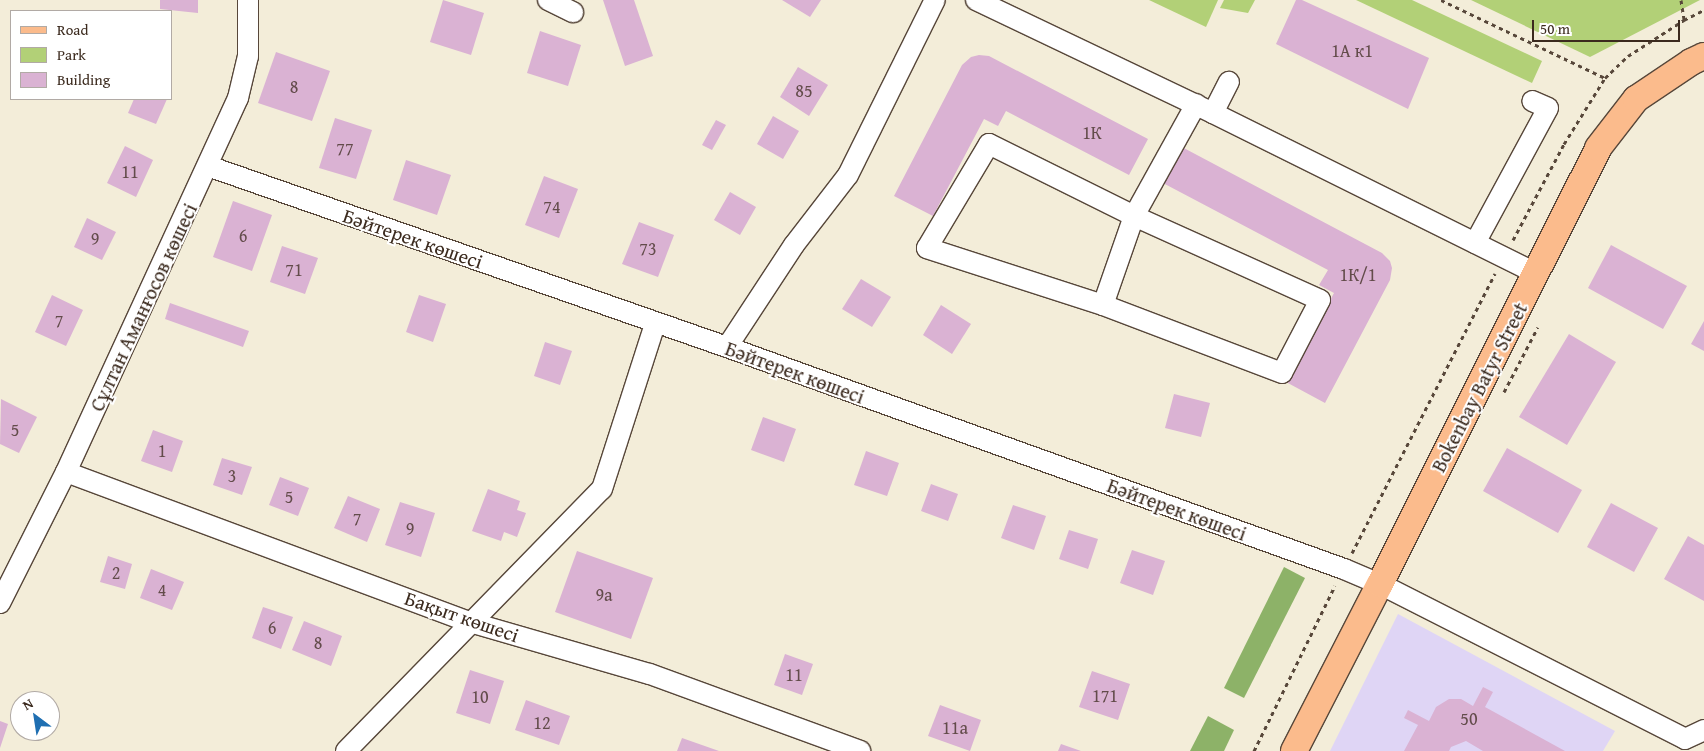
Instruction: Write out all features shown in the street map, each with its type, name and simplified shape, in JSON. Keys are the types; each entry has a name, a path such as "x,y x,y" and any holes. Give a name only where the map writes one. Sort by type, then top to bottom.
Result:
{"main road":[{"name":"Bokenbay Batyr Street","path":"1294,751 1380,584 1598,148 1636,99 1691,62 1704,56"}],"street":[{"name":"Сұлтан Аманғосов көшесі","path":"0,603 66,472 238,98 248,56 248,0"},
{"path":"548,0 573,12"},
{"path":"727,347 794,245 848,175 935,0"},
{"path":"976,0 1204,108 1536,273"},
{"path":"1103,305 1134,216 1204,108 1229,82"},
{"path":"1475,243 1548,108 1532,101"},
{"path":"989,144 1134,216 1320,300 1282,373 1103,305 927,248 989,144"},
{"name":"Бәйтерек көшесі","path":"208,166 656,324 727,347 1344,569 1380,584 1690,745"},
{"path":"346,751 602,489 656,324"},
{"name":"Бақыт көшесі","path":"66,472 473,623 650,674 860,751"},
{"path":"1690,745 1704,730"}],"path":[{"path":"1441,0 1605,78"},
{"path":"1681,0 1684,20"},
{"path":"1254,751 1482,296 1564,144 1605,78 1628,56 1684,20 1704,10"}],"shaded area":[{"path":"1398,614 1615,731 1603,751 1330,751"}],"green space":[{"path":"1149,0 1218,0 1206,27"},
{"path":"1224,0 1255,0 1248,13 1220,8"},
{"path":"1356,0 1412,0 1542,61 1532,83"},
{"path":"1471,0 1700,0 1590,57"},
{"path":"1284,567 1305,578 1244,698 1224,688"},
{"path":"1208,716 1234,730 1224,751 1190,751"}],"building":[{"path":"160,0 198,0 198,13 160,9"},
{"path":"443,0 484,13 471,55 430,42"},
{"path":"603,0 634,0 653,56 625,66"},
{"path":"782,0 821,0 810,17"},
{"path":"1296,0 1302,0 1429,58 1408,109 1276,44"},
{"path":"540,31 581,45 568,86 527,73"},
{"path":"276,52 330,71 312,121 258,103"},
{"path":"979,55 989,56 1148,139 1129,175 1006,111 998,126 984,119 933,216 894,196 962,65 971,57"},
{"path":"798,67 828,85 809,116 780,97"},
{"path":"134,100 167,100 156,124 128,113"},
{"path":"773,116 799,131 783,159 757,144"},
{"path":"335,118 372,130 356,179 319,168"},
{"path":"716,120 726,125 712,150 702,145"},
{"path":"125,146 153,160 136,197 107,183"},
{"path":"1180,146 1382,253 1390,261 1392,268 1390,280 1325,403 1286,382 1334,293 1319,285 1328,270 1161,182"},
{"path":"406,160 451,175 437,215 393,200"},
{"path":"544,176 578,189 559,238 525,225"},
{"path":"730,192 756,207 740,235 714,220"},
{"path":"233,201 272,215 252,271 213,257"},
{"path":"87,218 116,232 102,260 74,247"},
{"path":"639,222 674,235 658,277 622,264"},
{"path":"1611,245 1687,286 1663,329 1588,288"},
{"path":"282,246 318,258 305,294 270,282"},
{"path":"861,279 891,297 872,327 842,309"},
{"path":"52,295 83,310 66,346 35,332"},
{"path":"419,295 446,304 433,342 406,332"},
{"path":"170,303 249,331 243,347 165,319"},
{"path":"941,305 971,324 952,354 923,335"},
{"path":"1704,321 1704,351 1691,344"},
{"path":"1569,334 1616,362 1567,445 1519,417"},
{"path":"545,342 572,351 560,385 534,376"},
{"path":"1174,394 1210,403 1201,437 1165,428"},
{"path":"1,399 37,417 19,453 0,444"},
{"path":"763,417 796,429 784,462 751,450"},
{"path":"153,430 183,441 172,472 141,461"},
{"path":"1507,448 1582,490 1558,533 1483,491"},
{"path":"866,451 899,463 887,496 854,485"},
{"path":"222,458 252,467 242,495 213,485"},
{"path":"280,477 309,488 298,516 269,505"},
{"path":"931,484 958,494 948,521 921,511"},
{"path":"488,489 520,501 517,510 526,513 517,537 504,532 501,541 472,531"},
{"path":"348,496 380,509 367,542 334,528"},
{"path":"400,502 435,513 421,557 385,545"},
{"path":"1611,503 1658,528 1634,572 1587,547"},
{"path":"1013,505 1046,516 1034,550 1001,538"},
{"path":"1069,530 1098,539 1088,569 1059,559"},
{"path":"1688,536 1704,545 1704,601 1664,579"},
{"path":"1132,550 1165,561 1153,595 1120,583"},
{"path":"577,551 653,578 631,639 555,612"},
{"path":"108,556 132,564 125,589 100,582"},
{"path":"151,569 184,582 172,610 140,598"},
{"path":"263,607 293,617 281,649 252,638"},
{"path":"304,621 342,636 331,666 292,650"},
{"path":"785,654 813,664 802,695 774,685"},
{"path":"470,670 504,681 490,724 456,713"},
{"path":"1092,671 1130,684 1118,720 1079,707"},
{"path":"1483,687 1493,692 1485,707 1565,751 1483,751 1466,741 1451,747 1449,751 1404,751 1418,725 1404,718 1408,710 1429,721 1436,707 1449,699 1461,699 1473,706"},
{"path":"526,700 570,716 559,745 515,730"},
{"path":"940,705 981,720 970,751 928,736"},
{"path":"0,721 8,724 0,748"},
{"path":"682,738 719,751 677,751"},
{"path":"1061,744 1081,751 1058,751"}]}
